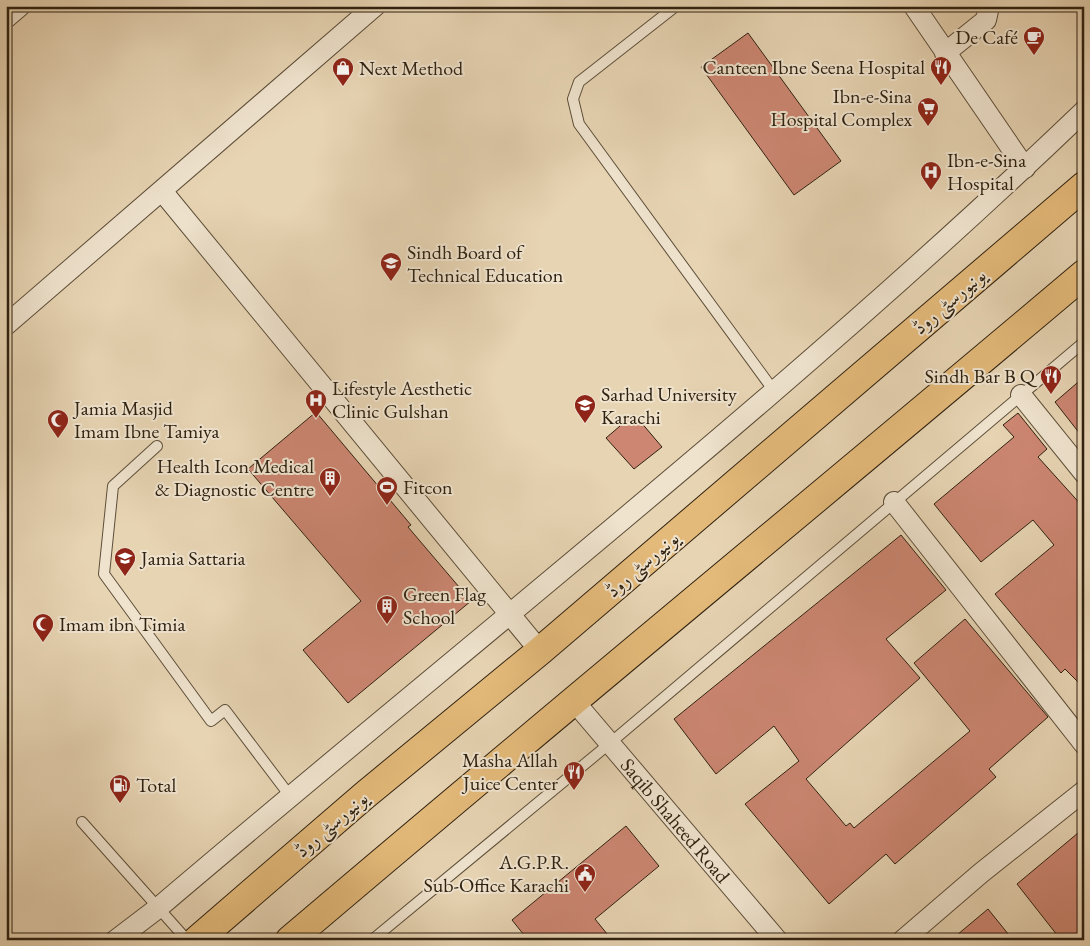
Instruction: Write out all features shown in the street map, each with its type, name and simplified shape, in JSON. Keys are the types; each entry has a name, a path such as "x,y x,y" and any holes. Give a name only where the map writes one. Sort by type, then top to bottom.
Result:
{"main road":[{"name":"یونیورسٹی روڈ","path":"197,940 366,795 540,652 1084,186"},
{"path":"290,940 573,700 788,524 1084,274"}],"street":[{"path":"6,18 20,6"},
{"path":"6,325 375,6"},
{"path":"914,6 1025,168"},
{"path":"945,53 986,20 989,6"},
{"path":"116,940 158,908 774,391 1025,168 1084,111"},
{"path":"162,191 540,652"},
{"path":"1021,395 1084,474"},
{"path":"894,502 1084,744"},
{"name":"Saqib Shaheed Road","path":"573,700 777,940"},
{"path":"903,940 981,873 1084,791"}],"lane":[{"path":"676,6 579,82 573,99 579,124 774,391"},
{"path":"372,940 609,744 1084,342"},
{"path":"157,446 113,486 104,574 211,721 225,710 290,796"},
{"path":"82,822 187,940"}],"building":[{"path":"748,33 841,161 794,195 701,67"},
{"path":"1084,377 1084,439 1055,402"},
{"path":"316,412 411,525 408,527 471,601 348,703 303,650 361,601 248,469"},
{"path":"1018,413 1047,449 1038,457 1084,508 1084,688 1065,669 1061,673 995,594 1054,545 1033,520 981,562 934,504 1014,437 1003,425"},
{"path":"634,414 662,447 634,469 606,438"},
{"path":"901,535 946,590 886,639 920,678 806,779 846,826 850,823 854,828 970,731 914,663 965,619 1048,717 989,769 996,777 895,864 886,854 829,904 745,804 799,761 774,726 716,774 674,719"},
{"name":"A.G.P.R. Sub-Office Karachi","path":"626,826 659,866 595,919 612,940 528,940 512,920"},
{"path":"1084,828 1084,940 1061,940 1017,884"},
{"path":"988,909 1013,940 951,940"}],"place":[{"name":"De Café","path":"1034,56"},
{"name":"Canteen Ibne Seena Hospital","path":"941,86"},
{"name":"Next Method","path":"343,87"},
{"name":"Ibn-e-Sina Hospital Complex","path":"928,127"},
{"name":"Ibn-e-Sina Hospital","path":"931,191"},
{"name":"Sindh Board of Technical Education","path":"391,282"},
{"name":"Sindh Bar B Q","path":"1051,395"},
{"name":"Lifestyle Aesthetic Clinic Gulshan","path":"316,419"},
{"name":"Sarhad University Karachi","path":"585,424"},
{"name":"Jamia Masjid Imam Ibne Tamiya","path":"58,439"},
{"name":"Health Icon Medical & Diagnostic Centre","path":"330,497"},
{"name":"Fitcon","path":"387,506"},
{"name":"Jamia Sattaria","path":"125,577"},
{"name":"Green Flag School","path":"387,625"},
{"name":"Imam ibn Timia","path":"43,643"},
{"name":"Masha Allah Juice Center","path":"574,791"},
{"name":"Total","path":"120,804"},
{"name":"A.G.P.R. Sub-Office Karachi","path":"585,893"}]}
